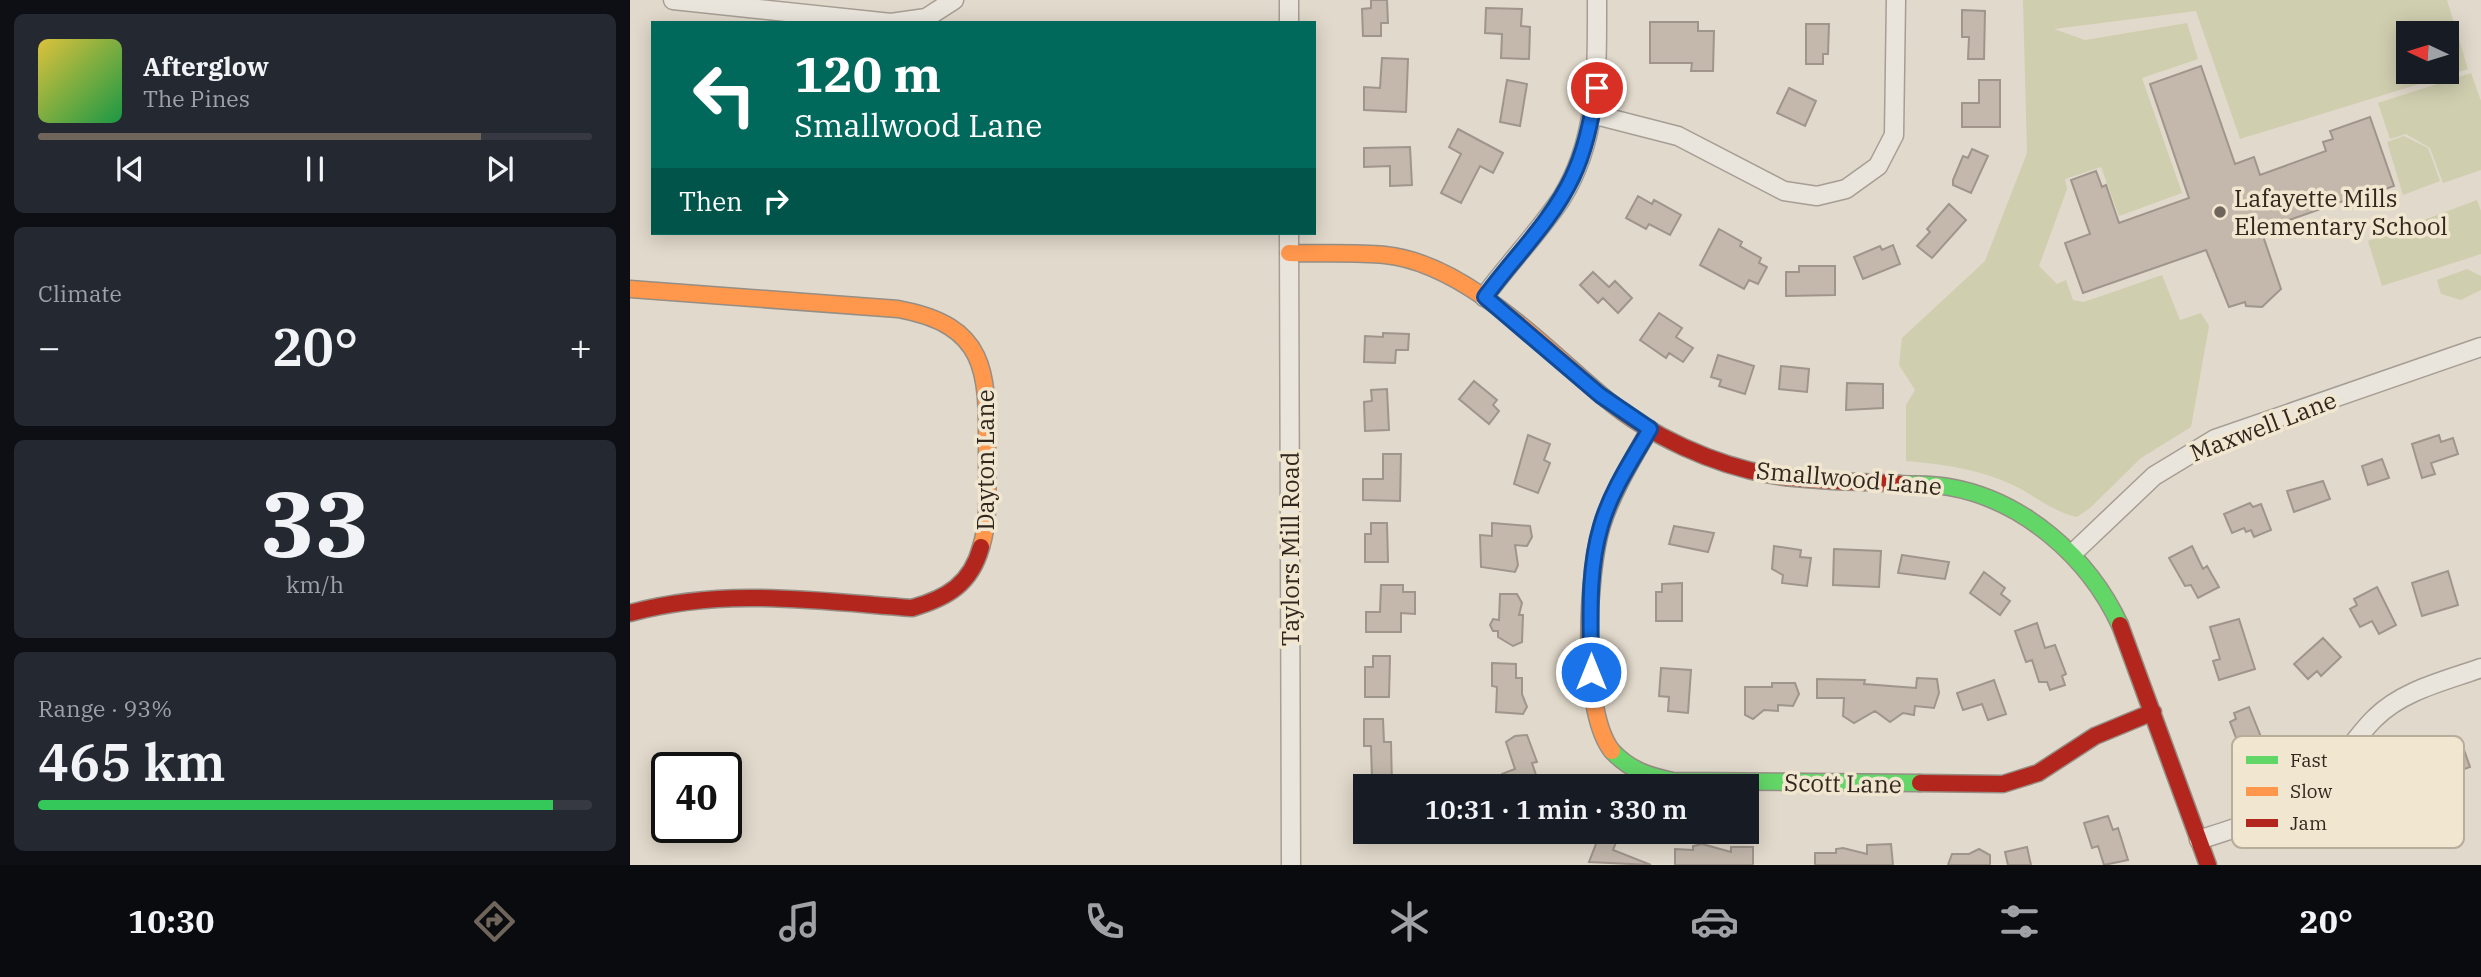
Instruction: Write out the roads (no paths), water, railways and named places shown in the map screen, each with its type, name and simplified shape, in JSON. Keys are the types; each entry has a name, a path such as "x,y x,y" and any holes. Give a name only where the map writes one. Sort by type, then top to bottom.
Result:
{"street":[{"path":"673,0 872,21"},
{"path":"905,21 926,18 954,0"},
{"path":"1289,0 1289,21"},
{"path":"1485,297 1562,197 1587,140 1597,88 1597,0"},
{"path":"1592,114 1678,136 1784,191 1817,196 1846,189 1878,166 1894,135 1896,0"},
{"name":"Taylors Mill Road","path":"1289,235 1291,865"},
{"name":"Smallwood Lane","path":"1289,253 1404,257 1441,270 1485,297 1600,395 1650,429 1696,452 1771,475 1808,480 1911,482 1973,494 2020,514 2073,554 2108,599 2124,630 2208,865"},
{"name":"Dayton Lane","path":"630,289 898,309 940,318 968,341 979,359 986,383 987,528 978,563 969,577 948,596 925,606 912,608 716,597 658,605 630,614"},
{"name":"Maxwell Lane","path":"2073,554 2154,476 2215,439 2481,347"},
{"name":"Scott Lane","path":"1650,429 1611,500 1601,526 1592,570 1592,710 1605,744 1631,768 1673,781 2003,784 2038,773 2095,736 2153,712"},
{"path":"2360,736 2375,718 2410,694 2481,668"},
{"path":"2199,840 2232,827"}],"place":[{"name":"Lafayette Mills Elementary School","path":"2220,212"}]}
